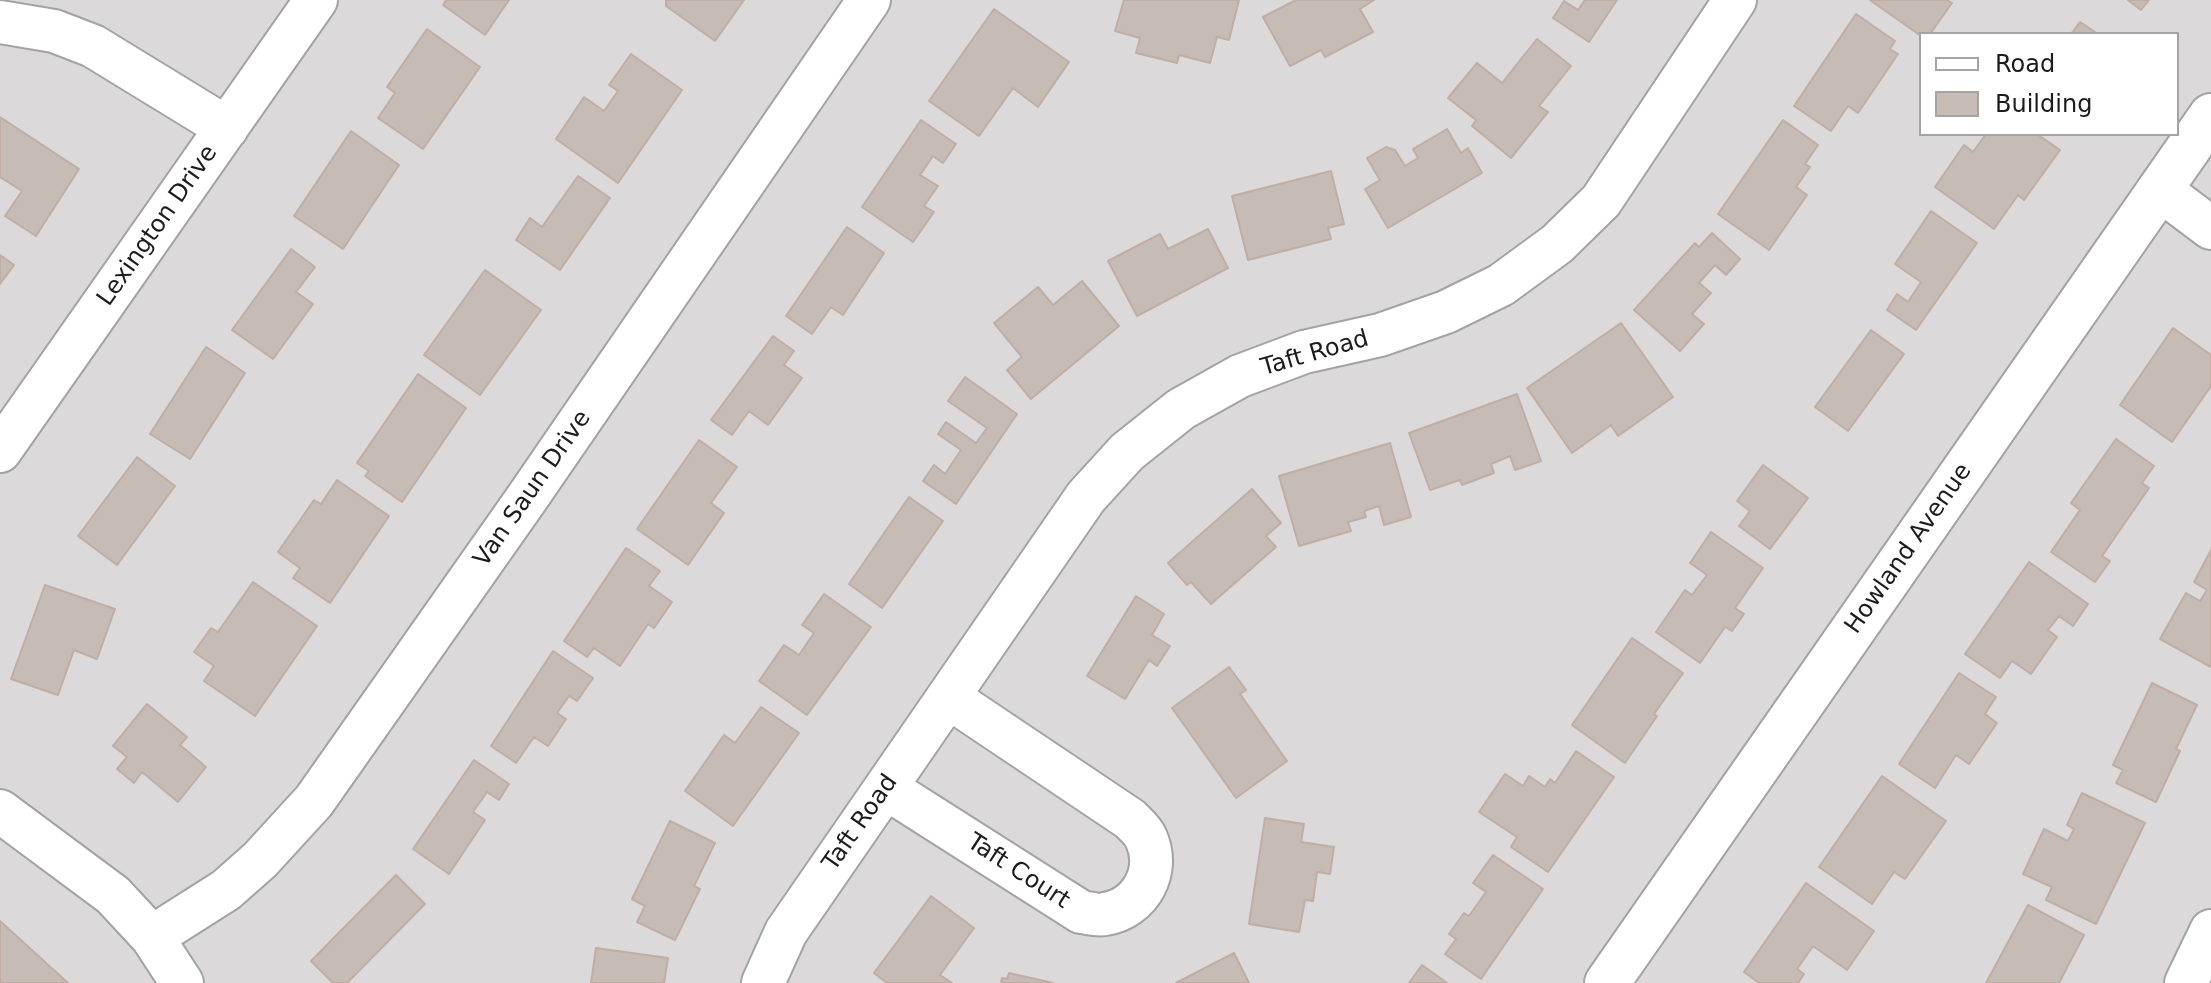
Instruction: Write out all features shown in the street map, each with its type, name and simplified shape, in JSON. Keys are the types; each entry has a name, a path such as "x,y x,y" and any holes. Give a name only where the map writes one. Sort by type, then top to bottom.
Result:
{"street":[{"name":"Lexington Drive","path":"0,451 316,0"},
{"name":"Van Saun Drive","path":"152,937 226,890 260,860 314,801 527,498 869,0"},
{"name":"Taft Road","path":"763,983 786,932 1086,497 1127,452 1181,409 1240,376 1304,352 1380,335 1446,312 1501,285 1557,244 1601,201 1735,0"},
{"path":"0,22 54,31 93,46 227,128"},
{"name":"Howland Avenue","path":"1607,983 2211,116"},
{"path":"2159,189 2211,228"},
{"name":"Taft Court","path":"886,788 1081,912 1103,915 1124,909 1140,896 1150,876 1152,857 1145,836 1130,819 948,697"},
{"path":"0,811 113,895 152,937 182,983"},
{"path":"2186,983 2211,931"}],"shaded area":[{"path":"0,0 2211,0 2211,116 2161,188 2211,160 2211,983 0,983"}],"building":[{"path":"446,0 509,0 485,35 443,5"},
{"path":"666,0 744,0 715,41 666,6"},
{"path":"1124,0 1239,0 1229,40 1217,37 1210,63 1179,55 1177,63 1136,53 1140,38 1115,31"},
{"path":"1296,0 1374,0 1360,9 1373,32 1325,57 1321,50 1290,66 1263,17"},
{"path":"1585,0 1617,0 1589,42 1553,18 1564,1 1578,10"},
{"path":"1870,0 1947,0 1952,3 1931,32 1919,32 1919,35"},
{"path":"2128,0 2149,0 2141,10"},
{"path":"994,9 1069,62 1038,107 1013,88 979,136 929,101"},
{"path":"1856,14 1895,41 1890,49 1898,54 1858,113 1848,106 1831,131 1794,106"},
{"path":"2080,22 2095,32 2072,32"},
{"path":"427,29 480,67 423,149 378,118 395,93 387,87"},
{"path":"1537,39 1571,66 1539,106 1548,112 1511,158 1472,126 1476,120 1448,98 1477,63 1502,83"},
{"path":"631,54 682,90 618,183 556,139 584,97 604,111 618,91 609,85"},
{"path":"0,117 79,169 36,236 5,216 22,191 0,177"},
{"path":"921,120 956,144 943,163 933,156 920,175 938,186 924,206 934,212 913,242 862,207"},
{"path":"1783,120 1818,145 1805,164 1810,167 1796,187 1807,195 1769,250 1718,214"},
{"path":"1447,129 1461,153 1468,148 1482,173 1388,228 1365,189 1380,180 1367,158 1386,147 1395,150 1405,166 1418,158 1413,149"},
{"path":"351,131 399,165 343,249 294,216"},
{"path":"1985,136 2040,136 2060,150 2024,200 2018,195 1994,229 1935,187 1964,145 1973,152"},
{"path":"1331,171 1344,224 1328,228 1331,239 1248,260 1232,196"},
{"path":"578,176 610,198 560,270 516,240 530,218 542,227"},
{"path":"1931,211 1977,243 1916,330 1887,310 1897,294 1908,302 1921,282 1895,264"},
{"path":"847,227 884,253 843,315 831,307 812,334 786,316"},
{"path":"1208,229 1228,268 1137,316 1108,261 1160,234 1168,249"},
{"path":"1712,233 1740,259 1726,275 1715,265 1699,283 1711,293 1692,314 1704,324 1680,351 1634,310 1695,243 1699,247"},
{"path":"291,249 315,267 296,292 313,304 273,359 232,330"},
{"path":"0,255 14,265 0,284"},
{"path":"485,270 541,310 480,395 424,355"},
{"path":"1082,281 1119,326 1031,399 1007,370 1022,357 994,323 1038,287 1053,305"},
{"path":"1621,323 1673,397 1618,436 1611,425 1572,453 1527,388"},
{"path":"2173,328 2211,355 2211,386 2172,442 2120,405"},
{"path":"1871,330 1904,354 1848,431 1815,407"},
{"path":"773,336 794,351 784,365 802,378 768,425 749,411 732,435 711,420"},
{"path":"206,347 245,373 190,459 150,434"},
{"path":"418,374 466,408 402,502 365,476 369,471 357,463"},
{"path":"965,377 1017,414 956,504 923,481 934,465 945,474 961,450 938,434 946,422 976,443 987,428 948,401"},
{"path":"1517,394 1541,461 1515,470 1510,456 1491,464 1494,473 1462,485 1460,480 1430,490 1409,433"},
{"path":"2116,439 2154,466 2142,483 2149,488 2102,556 2110,561 2095,582 2051,552 2080,510 2071,503"},
{"path":"699,440 737,467 711,503 724,513 688,565 637,529"},
{"path":"1390,443 1411,517 1384,525 1379,506 1364,511 1366,517 1348,522 1351,531 1299,546 1279,476"},
{"path":"137,457 175,486 117,565 78,536"},
{"path":"1763,465 1808,498 1770,549 1739,526 1750,511 1737,501"},
{"path":"337,480 389,516 330,603 293,578 300,568 278,552 314,500 321,504"},
{"path":"1252,489 1281,523 1266,536 1276,547 1211,604 1191,582 1187,585 1168,563"},
{"path":"909,497 943,521 882,608 849,584"},
{"path":"1711,532 1763,568 1735,608 1744,614 1732,631 1725,627 1700,663 1656,632 1685,590 1692,595 1707,575 1690,563"},
{"path":"626,548 660,571 649,586 672,602 654,628 648,624 620,666 594,648 587,657 564,641"},
{"path":"2211,550 2211,667 2160,639 2186,593 2200,601 2207,590 2194,582"},
{"path":"2029,562 2088,604 2073,626 2059,616 2048,630 2057,637 2031,674 2012,661 2000,678 1965,654"},
{"path":"253,582 317,626 255,716 204,681 214,666 194,652 211,628 218,632"},
{"path":"45,585 115,609 97,659 74,650 58,695 11,679"},
{"path":"824,594 871,627 807,715 759,681 784,645 799,655 814,633 802,625"},
{"path":"1136,596 1164,614 1152,635 1170,646 1157,666 1149,660 1125,699 1087,676"},
{"path":"1632,638 1683,673 1625,763 1572,725"},
{"path":"553,651 593,678 577,701 569,696 557,713 566,719 548,746 534,737 516,763 491,746"},
{"path":"1229,667 1246,690 1240,694 1287,761 1236,798 1172,708"},
{"path":"1959,673 1996,697 1985,714 1997,723 1969,764 1956,755 1935,788 1899,764"},
{"path":"2152,683 2197,705 2156,802 2116,783 2123,770 2113,765"},
{"path":"147,704 187,737 180,745 206,767 178,802 142,772 134,783 117,769 127,757 113,746"},
{"path":"761,707 799,733 733,826 685,791 724,735 735,743"},
{"path":"1576,751 1614,777 1548,872 1511,847 1517,837 1479,812 1505,774 1523,786 1529,776 1545,787 1550,779 1555,783"},
{"path":"474,760 509,784 499,800 487,792 473,812 485,820 449,874 413,849"},
{"path":"1882,776 1946,821 1905,879 1894,872 1872,904 1819,867"},
{"path":"2082,793 2145,823 2096,924 2046,900 2052,887 2023,874 2044,829 2068,841 2074,829 2067,825"},
{"path":"1265,818 1304,824 1301,842 1334,847 1330,874 1317,872 1313,901 1305,900 1299,932 1249,924"},
{"path":"670,821 715,843 694,886 700,889 675,940 637,922 645,906 632,899"},
{"path":"1493,855 1543,889 1481,979 1445,954 1456,939 1449,934 1464,913 1469,916 1486,892 1473,883"},
{"path":"396,875 425,904 347,983 333,983 311,961"},
{"path":"1806,883 1874,931 1847,970 1813,946 1797,969 1804,974 1798,983 1759,983 1744,972"},
{"path":"931,896 974,928 940,975 952,983 887,983 874,973"},
{"path":"2028,905 2084,935 2059,983 1986,983"},
{"path":"0,921 68,983 0,983"},
{"path":"596,948 668,958 664,983 591,983"},
{"path":"1234,953 1249,983 1176,983"},
{"path":"1422,965 1447,983 1409,983"},
{"path":"1009,973 1053,983 1001,983"}]}
